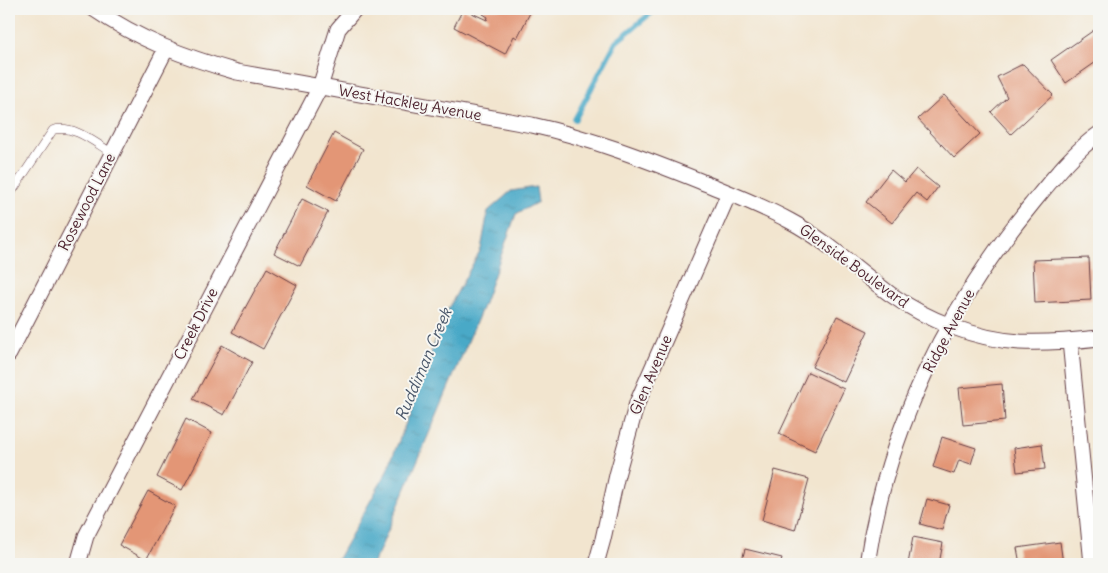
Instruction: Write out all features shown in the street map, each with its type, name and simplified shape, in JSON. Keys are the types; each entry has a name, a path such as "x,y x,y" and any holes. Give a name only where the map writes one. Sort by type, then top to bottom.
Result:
{"street":[{"name":"West Hackley Avenue","path":"94,9 117,25 166,49 199,61 237,72 560,131 635,155 729,193"},
{"name":"Creek Drive","path":"78,564 86,536 320,86 338,28 355,9"},
{"name":"Rosewood Lane","path":"9,354 166,49"},
{"name":"Ridge Avenue","path":"867,564 877,511 891,462 916,393 938,346 978,275 1008,233 1052,178 1099,134"},
{"name":"Glenside Boulevard","path":"729,193 793,222 855,265 891,294 913,308 950,326 1019,342 1070,341 1099,338"},
{"name":"Glen Avenue","path":"596,564 617,475 637,403 729,193"},
{"path":"1070,341 1092,564"}],"lane":[{"path":"9,196 53,130 71,129 112,153"}],"water":[{"path":"536,187 538,202 516,214 483,306 378,554 372,564 335,564 386,473 415,400 443,318 481,249 488,211 511,191"}],"building":[{"path":"463,9 487,20 488,17 483,14 485,11 480,9 532,9 517,38 514,36 505,54 454,27"},
{"path":"1094,30 1099,38 1099,60 1066,83 1051,60"},
{"path":"1023,64 1053,95 1011,134 991,112 1007,97 997,77"},
{"path":"944,95 980,134 954,158 918,119"},
{"path":"334,133 363,149 336,201 307,185"},
{"path":"916,169 938,187 927,202 916,193 892,223 866,202 891,170 905,182"},
{"path":"302,199 328,212 300,266 274,253"},
{"path":"1089,258 1091,300 1035,303 1033,260"},
{"path":"267,268 297,285 263,349 232,332"},
{"path":"837,316 868,331 844,382 812,367"},
{"path":"222,345 252,362 224,415 193,399"},
{"path":"808,372 844,389 815,451 779,434"},
{"path":"1002,384 1005,421 963,425 959,388"},
{"path":"186,419 212,433 182,490 157,477"},
{"path":"942,437 976,448 971,464 959,460 954,474 933,467"},
{"path":"1042,444 1045,469 1017,472 1014,448"},
{"path":"775,470 809,479 795,530 762,520"},
{"path":"148,491 175,506 146,560 119,545"},
{"path":"927,499 949,505 942,530 920,524"},
{"path":"913,537 943,543 939,564 908,564"},
{"path":"1060,542 1063,564 1020,564 1017,548"},
{"path":"745,549 782,558 780,564 741,564"}],"waterway":[{"name":"Ruddiman Creek","path":"575,119 616,42 656,9"}]}
